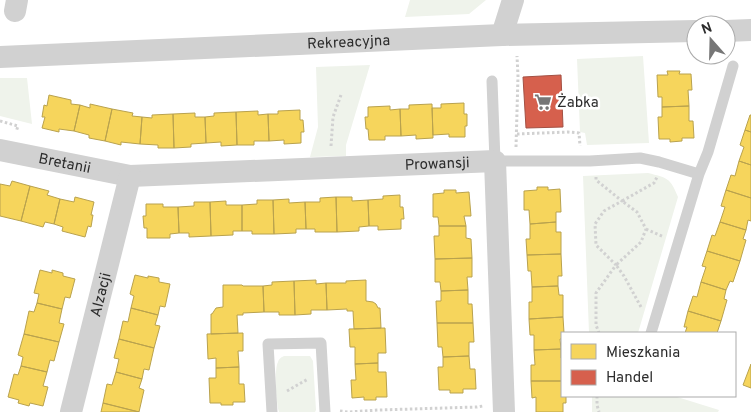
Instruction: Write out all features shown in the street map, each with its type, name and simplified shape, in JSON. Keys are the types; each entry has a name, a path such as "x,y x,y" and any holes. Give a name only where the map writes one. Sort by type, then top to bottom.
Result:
{"street":[{"path":"502,35 513,0"},
{"path":"736,31 751,30"},
{"name":"Rekreacyjna","path":"0,57 502,35 686,31"},
{"name":"Bretanii","path":"0,150 130,176"},
{"path":"495,162 495,409"},
{"name":"Prowansji","path":"130,176 495,162"},
{"name":"Alzacji","path":"71,412 130,176"}],"lane":[{"path":"651,332 734,66"},
{"path":"492,80 495,162 590,161 640,158 700,174"},
{"path":"272,412 268,344 321,343 330,409"}],"path":[{"path":"516,153 518,76"},
{"path":"331,151 333,117 341,95"},
{"path":"596,172 596,180 637,212 646,229 669,240"},
{"path":"644,313 624,276 596,245 594,224 604,211 654,182 657,178 657,172"},
{"path":"599,332 596,325 596,294 616,265 641,242 646,229"},
{"path":"284,393 315,376"},
{"path":"598,397 599,412"},
{"path":"330,409 348,412 477,407 495,409"}],"shaded area":[{"path":"410,0 486,0 469,14 405,17"},
{"path":"643,56 649,143 587,145 585,133 580,132 577,59"},
{"path":"370,65 346,145 346,156 310,157 318,127 316,67"},
{"path":"0,78 27,78 32,124 0,116"},
{"path":"648,173 667,179 678,197 638,332 589,332 583,176"},
{"path":"284,356 310,356 313,361 315,412 279,412 276,395 276,372 279,360"},
{"path":"592,397 677,397 719,410 718,412 592,412"}],"building: Mieszkania":[{"path":"667,71 680,71 679,74 691,74 692,90 688,90 689,106 662,107 662,97 658,97 657,75 668,75"},
{"path":"49,95 71,100 71,104 80,105 74,131 59,129 59,132 42,128 45,117 42,117 44,105 47,106"},
{"path":"464,103 464,114 467,114 465,137 449,137 449,134 433,135 432,108 441,108 441,104"},
{"path":"90,104 112,109 105,141 89,138 89,135 74,131 80,105 90,108"},
{"path":"432,104 433,138 416,139 416,135 401,136 400,109 409,109 409,105"},
{"path":"390,106 390,110 400,109 401,136 385,136 385,140 369,140 365,117 368,117 368,107"},
{"path":"689,106 689,121 693,121 694,138 682,138 682,141 670,142 670,139 659,139 658,117 662,117 662,107"},
{"path":"112,109 133,113 132,116 142,117 140,144 121,142 121,145 105,141"},
{"path":"300,110 300,120 303,120 304,132 301,132 301,143 284,144 284,140 269,141 268,114 278,114 278,111"},
{"path":"258,111 258,115 268,114 269,141 254,141 254,145 237,145 236,112"},
{"path":"236,112 237,145 221,146 221,142 206,143 205,117 214,116 214,113"},
{"path":"195,113 195,117 205,117 206,143 191,144 191,147 174,148 173,114"},
{"path":"173,114 174,148 158,148 158,145 140,144 142,117 152,118 152,115"},
{"path":"751,115 751,132 745,130"},
{"path":"745,130 751,132 751,165 739,161 744,147 740,145"},
{"path":"739,161 751,165 751,198 726,190 731,175 735,176"},
{"path":"12,181 30,186 21,221 0,216 0,184 10,186"},
{"path":"30,186 49,191 47,195 60,199 54,224 45,222 43,227 21,221"},
{"path":"537,187 548,187 548,190 560,189 561,212 556,212 556,222 530,224 529,210 524,210 524,191 537,190"},
{"path":"444,190 456,190 456,193 469,192 471,216 464,216 466,226 439,226 438,217 433,217 433,194 444,193"},
{"path":"726,190 751,198 751,221 748,220 746,230 720,222 725,207 721,206"},
{"path":"400,195 400,207 403,207 404,219 401,219 401,229 378,230 378,226 369,226 368,200 383,199 383,196"},
{"path":"75,197 94,202 91,227 88,226 85,237 62,231 63,227 54,224 60,199 74,202"},
{"path":"336,197 352,197 352,201 368,200 369,226 359,227 359,231 337,232"},
{"path":"336,197 337,232 315,232 315,229 306,229 305,202 320,202 320,198"},
{"path":"289,199 289,203 305,202 306,229 296,229 296,233 274,234 273,200"},
{"path":"257,200 273,200 274,234 252,234 252,231 242,231 242,205 257,204"},
{"path":"226,201 226,205 242,205 242,231 233,231 233,235 211,236 210,202"},
{"path":"194,202 210,202 211,236 189,237 189,233 179,233 178,207 194,206"},
{"path":"146,204 163,204 163,207 178,207 179,233 170,234 170,238 147,238 147,228 144,228 143,216 146,216"},
{"path":"556,222 556,232 561,232 561,254 527,255 526,239 530,239 530,224"},
{"path":"720,222 746,230 743,239 746,240 740,261 707,251 712,235 715,236"},
{"path":"439,226 466,226 466,238 471,239 472,258 435,259 434,236 439,236"},
{"path":"707,251 740,261 733,282 730,281 726,290 701,282 706,267 702,266"},
{"path":"561,254 562,276 558,276 558,286 532,287 527,255"},
{"path":"472,258 472,277 467,277 468,290 441,291 440,282 435,282 435,259"},
{"path":"40,270 52,273 52,270 63,273 63,276 75,279 70,298 65,297 62,309 37,303 39,294 34,293"},
{"path":"135,275 159,278 159,282 170,284 165,307 160,306 158,315 131,308 134,296 130,294"},
{"path":"316,280 316,284 326,283 327,310 311,310 311,314 295,315 294,281"},
{"path":"366,280 366,301 373,302 380,308 381,328 354,329 353,311 347,311 347,309 327,310 326,283"},
{"path":"294,281 295,315 279,315 279,312 264,312 263,286 272,285 272,282"},
{"path":"701,282 726,290 724,299 727,300 721,321 688,311 693,296 697,297"},
{"path":"223,285 263,286 264,312 237,315 238,333 211,334 211,314 216,308 223,307"},
{"path":"558,286 559,295 563,295 563,317 529,319 529,302 532,302 532,287"},
{"path":"468,290 468,304 472,304 473,323 437,323 436,301 441,301 441,291"},
{"path":"37,303 62,309 59,323 64,324 59,342 24,334 29,311 34,312"},
{"path":"131,308 158,315 155,325 160,326 154,348 119,339 123,321 128,322"},
{"path":"688,311 721,321 717,332 685,332 687,327 684,327"},
{"path":"563,317 564,332 561,332 561,349 534,350 534,335 530,335 529,319"},
{"path":"437,323 473,323 474,342 469,342 469,356 443,357 442,347 438,347"},
{"path":"385,328 386,353 378,353 378,363 355,364 355,347 350,347 349,329"},
{"path":"243,333 243,351 238,351 239,367 216,368 216,358 208,359 207,334"},
{"path":"24,334 59,342 54,361 50,360 47,372 21,366 23,357 18,355"},
{"path":"119,339 154,348 149,370 144,369 142,379 116,372 119,359 114,358"},
{"path":"561,349 561,381 531,381 531,365 535,365 534,350"},
{"path":"469,356 470,369 475,369 476,389 463,389 463,393 450,393 450,390 439,390 438,367 443,367 443,357"},
{"path":"378,363 378,372 386,372 387,397 376,397 376,400 364,400 364,397 352,398 351,380 356,380 355,364"},
{"path":"751,364 751,388 743,385"},
{"path":"21,366 47,372 43,386 48,387 43,406 30,403 29,406 18,403 19,400 8,397 14,374 18,375"},
{"path":"239,367 239,384 244,384 245,402 233,402 233,405 210,403 209,378 216,378 216,368"},
{"path":"116,372 142,379 139,388 144,390 139,412 103,403 107,384 112,385"},
{"path":"531,381 561,381 561,397 566,397 566,403 563,403 563,412 536,412 536,397 532,398"},
{"path":"103,403 139,412 101,412"}],"building: Handel":[{"name":"Żabka","path":"561,75 563,127 526,128 523,77"}],"place":[{"name":"Żabka","path":"543,102"}]}
